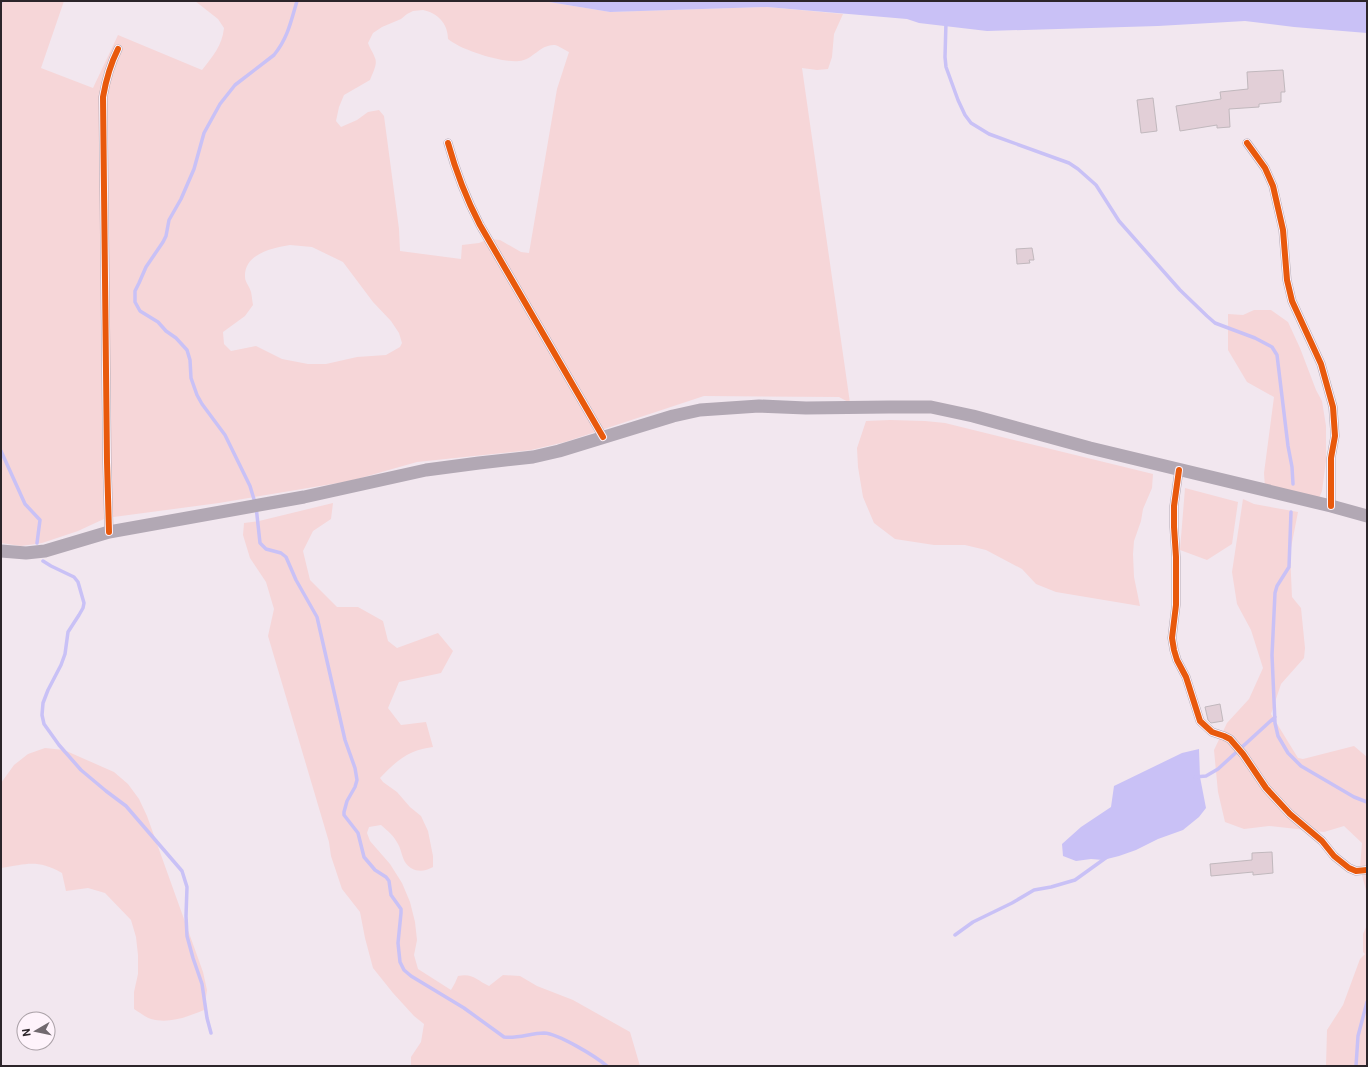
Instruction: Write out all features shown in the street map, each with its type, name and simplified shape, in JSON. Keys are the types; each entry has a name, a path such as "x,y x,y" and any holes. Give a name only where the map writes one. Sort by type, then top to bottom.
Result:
{"main road":[{"path":"1,551 26,553 45,551 108,532 304,497 426,470 479,462 534,457 559,451 673,416 700,410 759,406 806,408 889,406 931,407 973,416 1090,448 1332,506 1367,516"}],"street":[{"path":"108,532 103,97 110,66 118,49"},
{"path":"1247,142 1265,168 1273,186 1283,230 1289,290 1292,301 1321,364 1333,407 1335,436 1331,458 1332,506"},
{"path":"448,143 457,174 466,197 480,225 603,437"},
{"path":"1179,470 1174,506 1176,605 1172,638 1177,660 1186,677 1200,720 1212,732 1230,739 1243,754 1266,788 1290,814 1322,841 1334,856 1349,868 1356,871 1367,870"}],"shaded area":[{"path":"1,1 64,1 41,68 93,88 118,35 202,70 219,46 224,28 218,19 195,1 543,1 610,12 767,7 843,14 834,34 832,57 828,69 817,70 802,68 850,403 839,397 704,396 565,442 531,450 417,462 350,481 219,503 106,518 78,531 42,543 21,546 1,543","holes":["413,11 428,11 441,20 448,34 448,39 462,47 492,58 512,61 524,60 550,45 555,45 569,52 557,89 529,253 521,252 500,240 489,239 479,243 462,245 461,259 400,251 399,229 384,116 379,110 368,112 357,120 341,127 336,121 339,107 344,95 370,80 376,63 368,43 373,33 382,27 401,19","290,245 312,247 343,262 373,302 391,321 399,333 402,343 400,347 386,355 357,357 326,364 308,364 282,359 256,346 231,351 224,344 223,332 245,316 253,305 250,288 245,277 246,269 249,263 254,258 268,250"]},
{"path":"543,1 1367,1 1367,33 1245,21 1158,26 987,31 919,23 907,19 767,7 610,12"},
{"path":"1254,310 1271,310 1288,322 1322,401 1326,426 1326,461 1322,491 1319,498 1265,488 1264,473 1274,397 1247,382 1228,350 1228,314 1243,315"},
{"path":"890,420 945,423 1153,474 1152,488 1143,509 1141,521 1134,541 1134,577 1140,606 1056,592 1036,584 1022,569 986,550 965,545 934,545 895,539 874,523 863,497 858,467 857,448 866,421"},
{"path":"1185,488 1238,502 1232,544 1207,560 1180,550"},
{"path":"1243,499 1254,504 1298,512 1290,553 1292,597 1301,608 1305,648 1304,658 1281,684 1271,714 1298,758 1303,759 1354,746 1367,757 1367,894 1360,868 1362,843 1344,826 1324,832 1269,826 1244,829 1225,822 1218,792 1214,750 1227,723 1249,699 1263,668 1251,630 1237,604 1232,572"},
{"path":"333,503 331,519 313,531 303,551 310,580 337,607 358,607 383,621 388,641 397,648 438,633 453,651 441,673 399,682 388,708 401,725 426,722 433,747 410,753 392,766 380,778 397,792 410,807 421,816 428,831 433,856 433,867 421,871 410,868 403,858 395,838 381,825 369,827 367,833 370,841 390,864 402,883 410,902 415,922 417,940 414,955 418,969 451,990 458,976 471,976 489,986 503,975 520,976 537,986 573,1000 630,1032 640,1066 411,1066 411,1057 421,1042 424,1024 414,1016 393,993 373,968 360,912 342,889 331,856 329,842 268,636 274,609 266,582 250,558 243,535 244,523 259,521"},
{"path":"45,748 64,750 114,772 128,784 139,799 147,816 203,972 207,990 204,1010 185,1017 164,1021 151,1019 144,1016 134,1009 134,992 138,974 138,955 136,937 131,920 105,893 88,888 66,891 62,873 39,864 25,864 1,868 1,783 14,765 28,754"},
{"path":"1199,749 1200,777 1206,808 1199,817 1183,830 1158,839 1136,850 1103,860 1091,859 1076,861 1063,856 1062,844 1081,827 1111,807 1114,786 1182,753"},
{"path":"1367,925 1367,1066 1326,1066 1327,1030 1343,1005 1360,959 1365,954 1363,952 1363,934"}],"building":[{"path":"1283,70 1285,92 1281,92 1281,102 1259,104 1259,107 1229,109 1230,127 1217,128 1217,125 1180,131 1176,106 1221,99 1220,92 1248,89 1247,72"},
{"path":"1153,98 1157,131 1141,133 1137,100"},
{"path":"1032,248 1034,260 1029,260 1030,263 1017,264 1016,249"},
{"path":"1220,704 1223,721 1211,723 1208,720 1205,707"},
{"path":"1272,852 1273,873 1253,875 1253,872 1211,876 1210,864 1252,860 1252,853"}],"waterway":[{"path":"297,1 288,29 279,49 274,55 235,85 220,104 204,133 194,169 181,199 169,220 166,236 146,267 135,291 135,302 140,311 158,322 187,350 190,360 191,378 197,395 225,435 250,486 256,506 260,543 266,549 281,553 286,557 296,580 317,617 345,740 355,768 357,780 355,787 347,801 344,815 358,833 364,857 375,870 386,877 389,881 391,895 401,909 398,943 400,962 404,970 411,976 464,1008 504,1037 539,1033 551,1034 577,1046 607,1066"},
{"path":"946,22 946,67 958,100 965,115 971,123 989,134 1069,163 1078,169 1096,185 1119,221 1180,290 1207,316 1215,323 1255,338 1272,347 1277,355 1293,484"},
{"path":"1,451 25,504 40,520 37,543"},
{"path":"1291,512 1289,567 1277,586 1275,593 1272,655 1275,723 1278,736 1288,753 1301,766 1354,797 1367,802"},
{"path":"43,561 74,577 78,582 84,603 83,608 68,632 65,654 43,703 42,715 44,724 59,745 81,770 126,806 182,871 187,887 187,936 202,984 207,1018 211,1033"},
{"path":"1195,777 1206,776 1218,769 1275,717"},
{"path":"955,935 973,922 1012,903 1034,890 1075,880 1107,857"},
{"path":"1356,1066 1358,1036 1367,1002"}],"cycle path":[{"path":"109,532 103,97 105,85 118,49"},
{"path":"448,143 462,185 480,225 603,437"},
{"path":"1247,143 1265,168 1273,186 1283,230 1287,280 1292,301 1321,364 1333,407 1335,436 1331,458 1331,506"},
{"path":"1179,470 1174,506 1176,605 1172,638 1177,660 1186,677 1200,721 1212,732 1230,739 1243,754 1266,788 1290,814 1322,841 1334,856 1349,868 1356,871 1367,870"}]}
